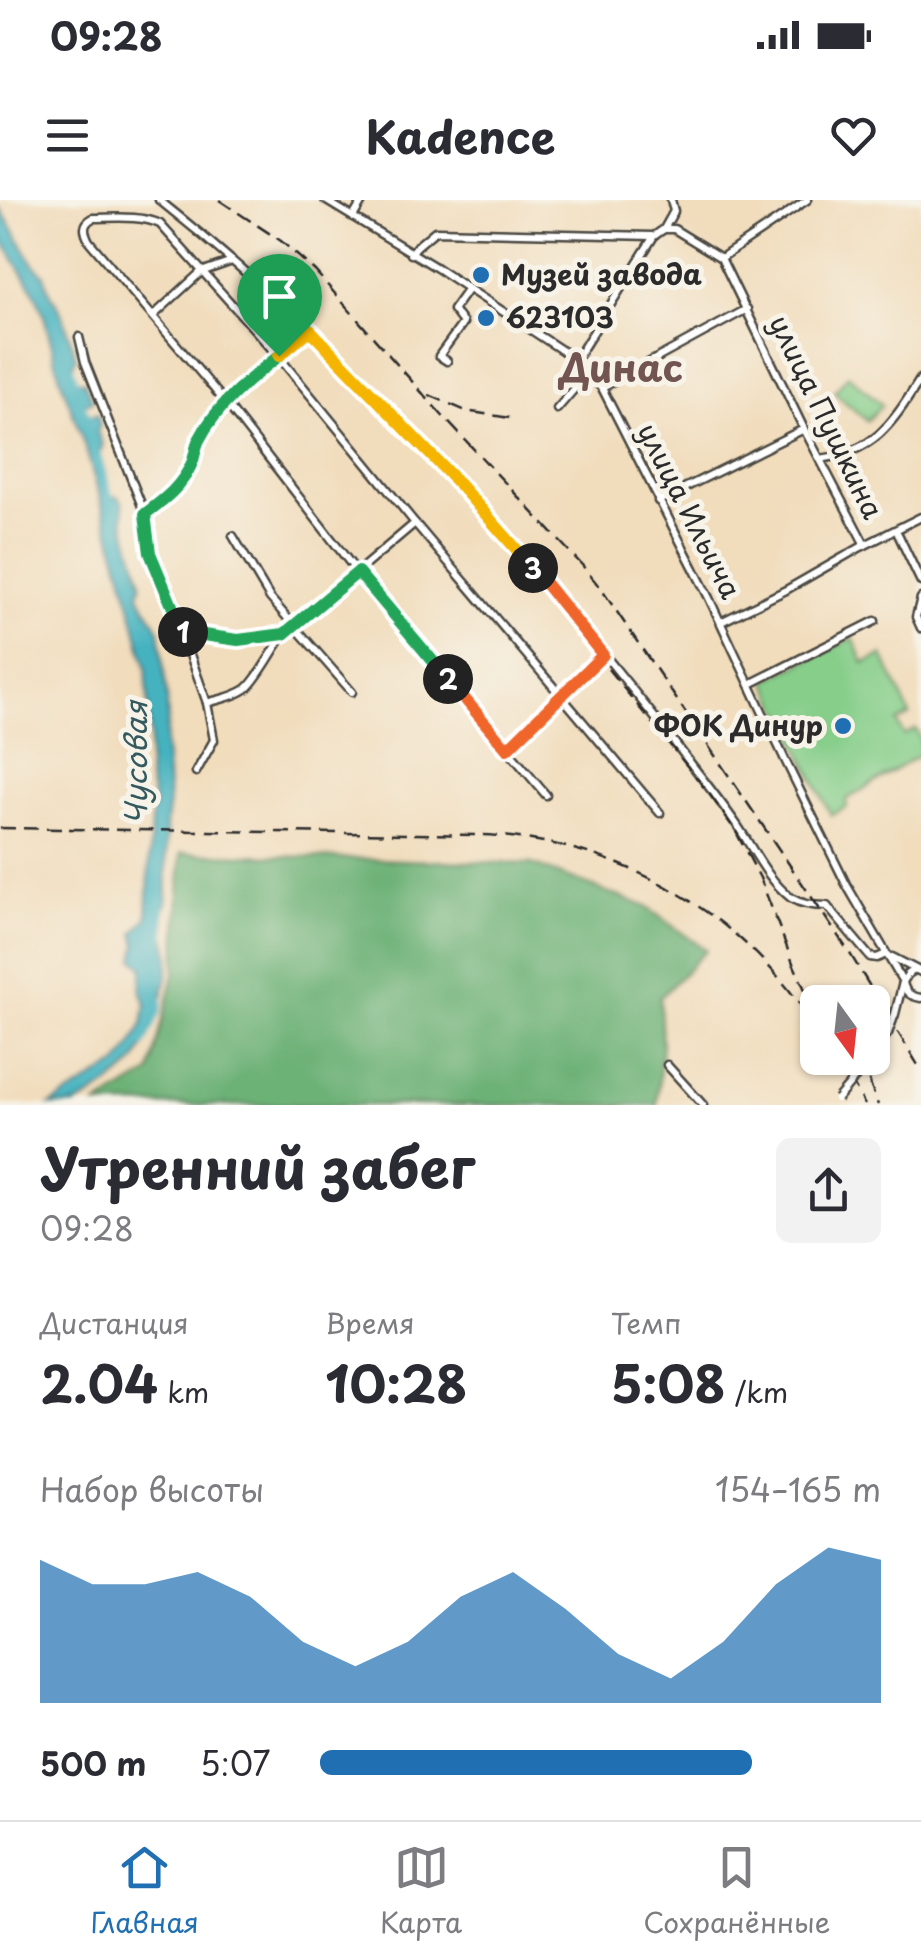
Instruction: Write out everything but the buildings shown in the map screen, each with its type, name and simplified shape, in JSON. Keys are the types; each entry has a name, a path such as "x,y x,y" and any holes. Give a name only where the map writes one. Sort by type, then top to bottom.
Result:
{"street":[{"path":"159,200 310,330 470,496 603,655 718,800 781,888 799,902 827,906 870,957 886,954 918,971"},
{"name":"улица Ильича","path":"325,200 575,361 602,388 721,622 846,884 904,989 921,998"},
{"path":"353,217 362,200"},
{"path":"575,361 654,236 664,228 674,211 671,200"},
{"path":"664,228 674,228 721,258 804,201"},
{"path":"546,795 358,572 226,403 89,241 85,225 93,218 155,221 279,356 660,812"},
{"path":"411,254 435,231 654,236"},
{"name":"улица Пушкина","path":"721,258 865,545"},
{"path":"153,316 201,272 232,261"},
{"path":"448,362 439,356 463,323 453,310 468,289"},
{"name":"улица Пушкина","path":"602,388 747,309"},
{"path":"145,514 181,482 198,441 234,392 310,330"},
{"path":"79,337 85,362 145,514 150,553 206,702 214,740 196,772"},
{"path":"557,408 588,373"},
{"path":"820,458 844,455 875,439 921,378"},
{"path":"658,501 804,429"},
{"path":"721,622 921,517"},
{"path":"206,702 244,691 294,624 415,523"},
{"path":"898,534 921,582"},
{"path":"234,536 270,598 352,692"},
{"path":"921,598 916,618 921,628"},
{"path":"750,684 876,621"},
{"path":"182,632 238,640 284,634"},
{"path":"507,749 603,655"},
{"path":"890,1028 903,982 908,974 918,971"},
{"path":"896,1012 921,998"},
{"path":"667,1065 702,1105"},
{"path":"835,1102 857,1075"}],"green space":[{"path":"848,375 882,405 867,421 834,392"},
{"name":"ФОК Динур","path":"853,638 864,663 883,655 910,715 897,722 904,735 916,729 921,754 846,800 847,807 831,815 766,680"},
{"path":"181,853 532,864 645,906 706,950 660,998 662,1045 657,1105 97,1105 150,1073 175,970"}],"water":[{"path":"0,209 44,275 64,318 76,358 71,370 74,381 84,381 93,401 83,405 86,417 97,414 97,432 103,444 98,457 109,497 118,496 123,503 124,522 142,582 139,595 159,630 167,696 167,904 162,922 169,956 163,994 136,1060 108,1086 74,1105 50,1105 118,1064 143,1023 143,967 134,959 134,933 147,918 154,804 148,775 146,667 43,312 0,237"}],"waterway":[{"name":"Чусовая","path":"70,368 89,426"},
{"name":"Чусовая","path":"95,449 111,503"},
{"name":"Чусовая","path":"161,906 162,937"},
{"name":"Чусовая","path":"143,1043 159,1000"}],"railway":[{"path":"219,200 281,241 315,271 582,565 849,952 921,1070"},
{"path":"429,395 466,411 516,419"},
{"path":"608,669 736,832 760,878 803,985"},
{"path":"0,828 480,835 531,840 580,851 628,868 673,891 716,919 754,952 800,1006"},
{"path":"848,1075 865,1105"},
{"path":"869,1075 878,1105"}],"place":[{"name":"Музей завода","path":"481,275"},
{"name":"623103","path":"486,318"},
{"name":"ФОК Динур","path":"843,726"}],"district":[{"name":"Динас","path":"621,369"}],"route":[{"path":"310,330 459,484 603,655 507,749 358,572 284,634 238,640 182,632 150,553 145,514 181,482 198,441 228,398 279,356 310,330"}]}
